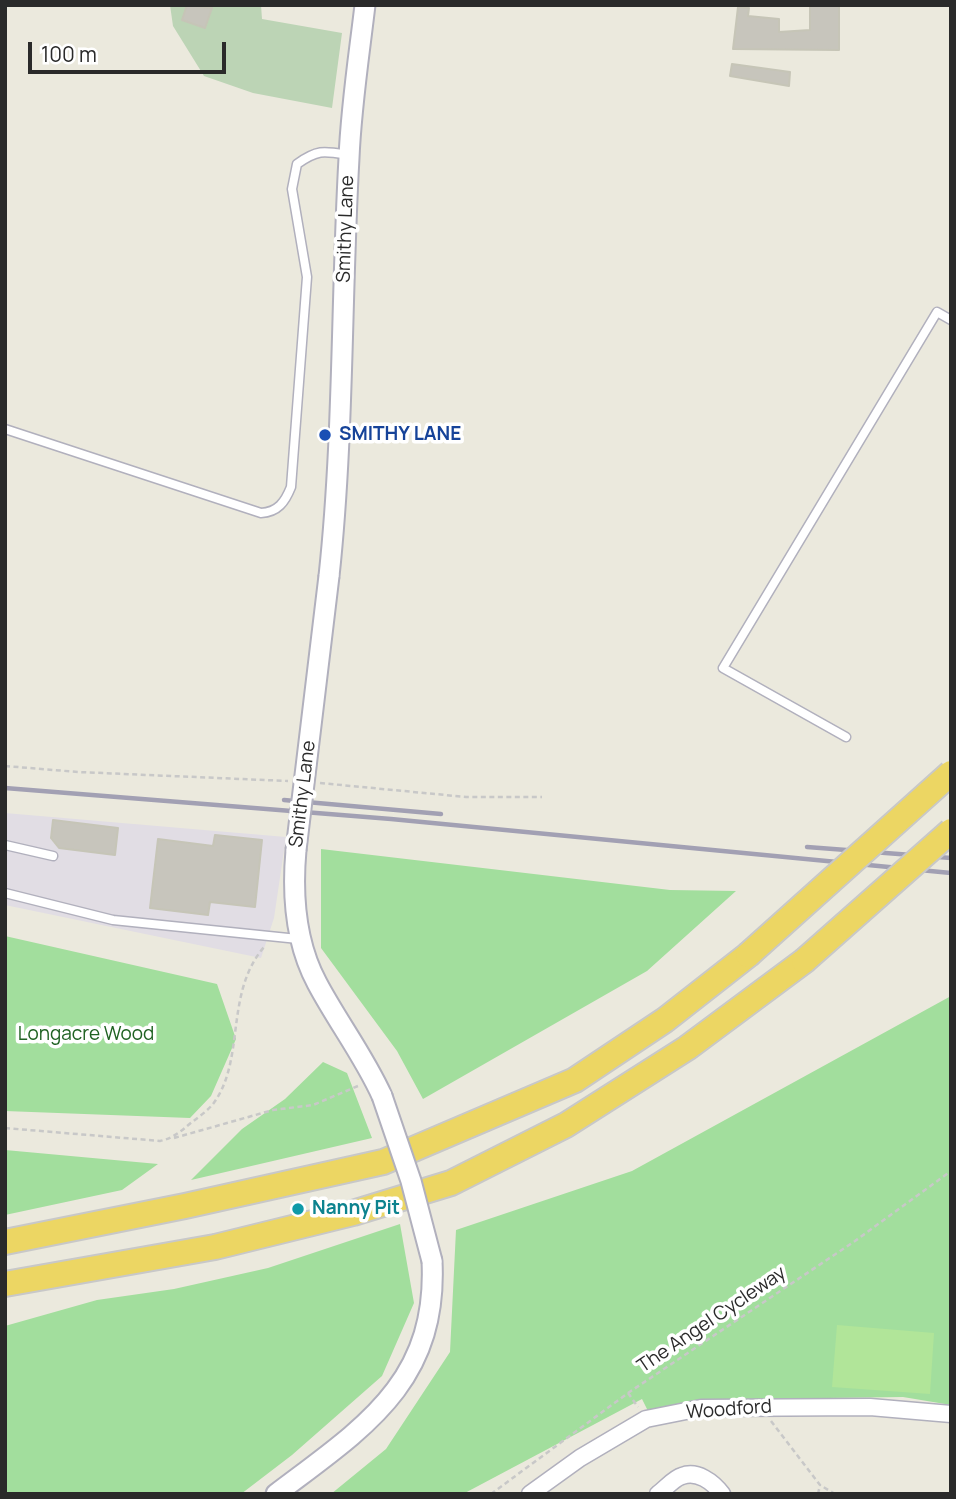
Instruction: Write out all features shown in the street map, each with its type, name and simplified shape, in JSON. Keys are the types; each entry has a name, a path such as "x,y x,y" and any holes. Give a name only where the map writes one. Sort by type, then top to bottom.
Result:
{"highway":[{"path":"5,1242 383,1162 575,1080 665,1020 748,955 951,773"},
{"path":"5,1284 228,1244 353,1213 451,1183 566,1125 687,1048 803,961 951,831"}],"street":[{"name":"Smithy Lane","path":"276,1494 352,1436 386,1404 413,1363 426,1331 432,1296 432,1261 411,1181 378,1088 317,982 301,939 295,894 296,850 329,576 340,446 343,281 349,155 365,5"},
{"name":"Woodford","path":"530,1494 580,1458 646,1419 701,1408 870,1407 951,1414"},
{"path":"658,1494 682,1476 699,1476 715,1484 722,1494"}],"lane":[{"path":"5,429 261,513 268,513 280,507 291,487 307,277 292,189 297,164 312,153 323,150 349,155"},
{"path":"846,737 723,668 937,312 951,320"},
{"path":"5,845 53,856"},
{"path":"5,893 113,920 301,939"}],"path":[{"path":"5,766 78,772 293,781"},
{"path":"321,783 466,797 542,797"},
{"path":"172,1139 211,1107 221,1092 228,1070 241,990 252,962 273,937"},
{"path":"5,1128 160,1141 273,1110 313,1105 378,1088"},
{"name":"The Angel Cycleway","path":"491,1494 628,1392 843,1249 951,1171"},
{"path":"628,1392 646,1419"},
{"path":"760,1406 820,1485 835,1494"},
{"path":"818,1494 820,1485"}],"shaded area":[{"path":"5,813 286,837 274,918 261,958 5,905"}],"green space":[{"path":"170,5 261,5 262,19 342,33 332,108 253,93 204,76 173,26"},
{"path":"321,849 670,890 736,891 647,971 423,1099 397,1051 321,948"},
{"name":"Longacre Wood","path":"5,936 217,984 236,1039 211,1096 190,1118 5,1111"},
{"path":"951,996 951,1405 903,1397 756,1399 685,1402 648,1411 642,1399 463,1494 331,1494 386,1449 450,1352 456,1230 632,1171"},
{"path":"323,1062 347,1073 372,1138 191,1180 242,1129 285,1099"},
{"path":"5,1150 158,1164 122,1190 5,1215"},
{"path":"400,1224 414,1303 382,1376 292,1455 241,1494 5,1494 5,1326 97,1300 174,1289 268,1268"},
{"path":"837,1325 934,1333 930,1394 832,1387"}],"building":[{"path":"187,5 212,8 205,28 182,20"},
{"path":"810,5 839,5 839,50 733,49 738,7 749,8 748,16 779,19 779,32 810,30"},
{"path":"732,64 790,72 789,86 730,76"},
{"path":"53,820 118,828 115,855 59,848 51,838"},
{"path":"215,835 262,840 255,907 210,902 208,915 150,908 158,839 213,846"}],"railway":[{"path":"5,788 391,819 951,873"},
{"path":"284,800 441,814"},
{"path":"807,847 951,858"}],"place":[{"name":"SMITHY LANE","path":"325,435"},
{"name":"Nanny Pit","path":"298,1209"}]}
